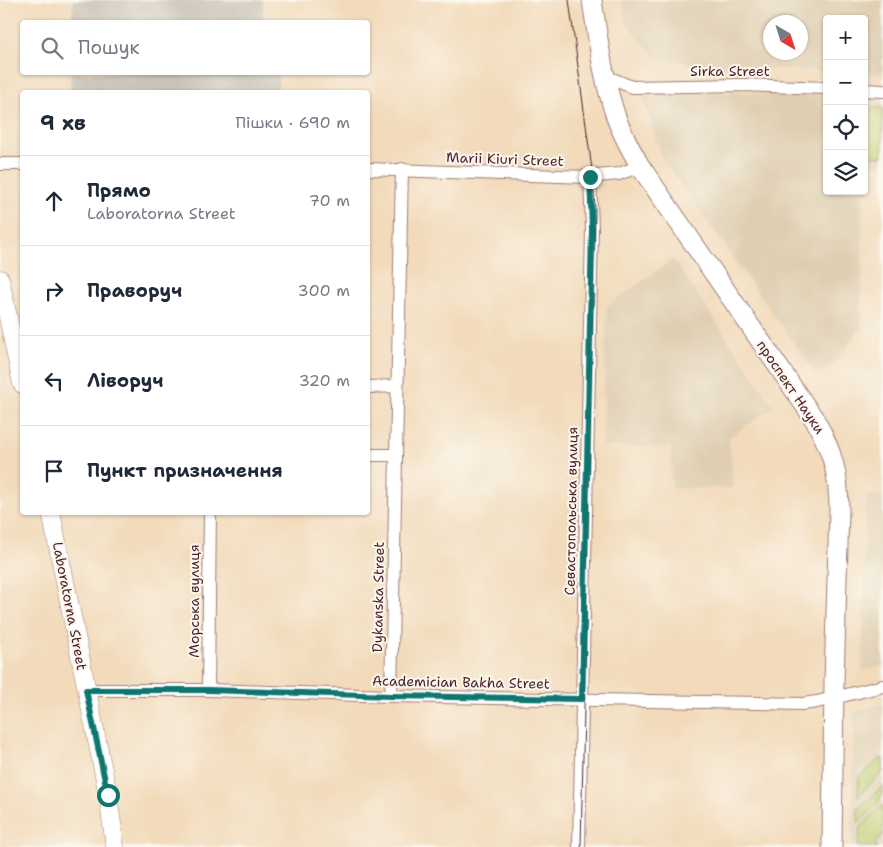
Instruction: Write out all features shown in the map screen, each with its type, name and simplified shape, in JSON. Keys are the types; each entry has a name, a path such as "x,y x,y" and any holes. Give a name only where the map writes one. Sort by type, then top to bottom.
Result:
{"main road":[{"name":"проспект Науки","path":"592,0 605,76 616,118 640,166 797,393 815,420 830,448 839,490 832,847"},
{"path":"0,279 3,314 20,377"},
{"name":"Laboratorna Street","path":"52,515 108,795 115,847"}],"street":[{"name":"Sirka Street","path":"605,76 632,87 742,85 823,88"},
{"path":"868,90 883,91"},
{"path":"0,164 20,164"},
{"name":"Marii Kiuri Street","path":"370,169 590,177 619,174 640,166"},
{"name":"Dykanska Street","path":"391,696 402,169"},
{"name":"Севастопольська вулиця","path":"578,847 592,229 590,177"},
{"path":"370,387 397,386"},
{"path":"370,455 395,455"},
{"name":"Морська вулиця","path":"208,690 210,515"},
{"name":"Academician Bakha Street","path":"86,690 208,690 391,696 803,704 834,699 883,686"}],"shaded area":[{"path":"73,0 263,0 263,20 72,20"},
{"path":"622,0 883,0 883,74 868,73 868,15 823,15 823,71 703,66 655,56 625,22"},
{"path":"71,75 278,75 278,90 70,90"},
{"path":"641,91 823,93 823,195 863,195 861,328 833,365 816,374 661,156"},
{"path":"868,94 883,94 883,164 868,164"},
{"path":"673,259 774,407 728,438 733,488 672,488 671,447 602,446 607,306"},
{"path":"866,495 883,496 883,665 862,671"},
{"path":"883,704 883,847 852,847 854,712"}],"green space":[{"path":"868,108 883,108 883,156 868,156"},
{"path":"880,759 883,759 883,772 858,796 859,777"},
{"path":"883,786 883,794 878,804 858,823 858,809"},
{"path":"883,806 883,835 875,843 877,847 858,847 860,828"}],"tram line":[{"path":"569,0 593,177 595,208 581,847"}],"route":[{"path":"108,795 86,690 208,690 391,696 582,699 592,229 590,177"}]}
